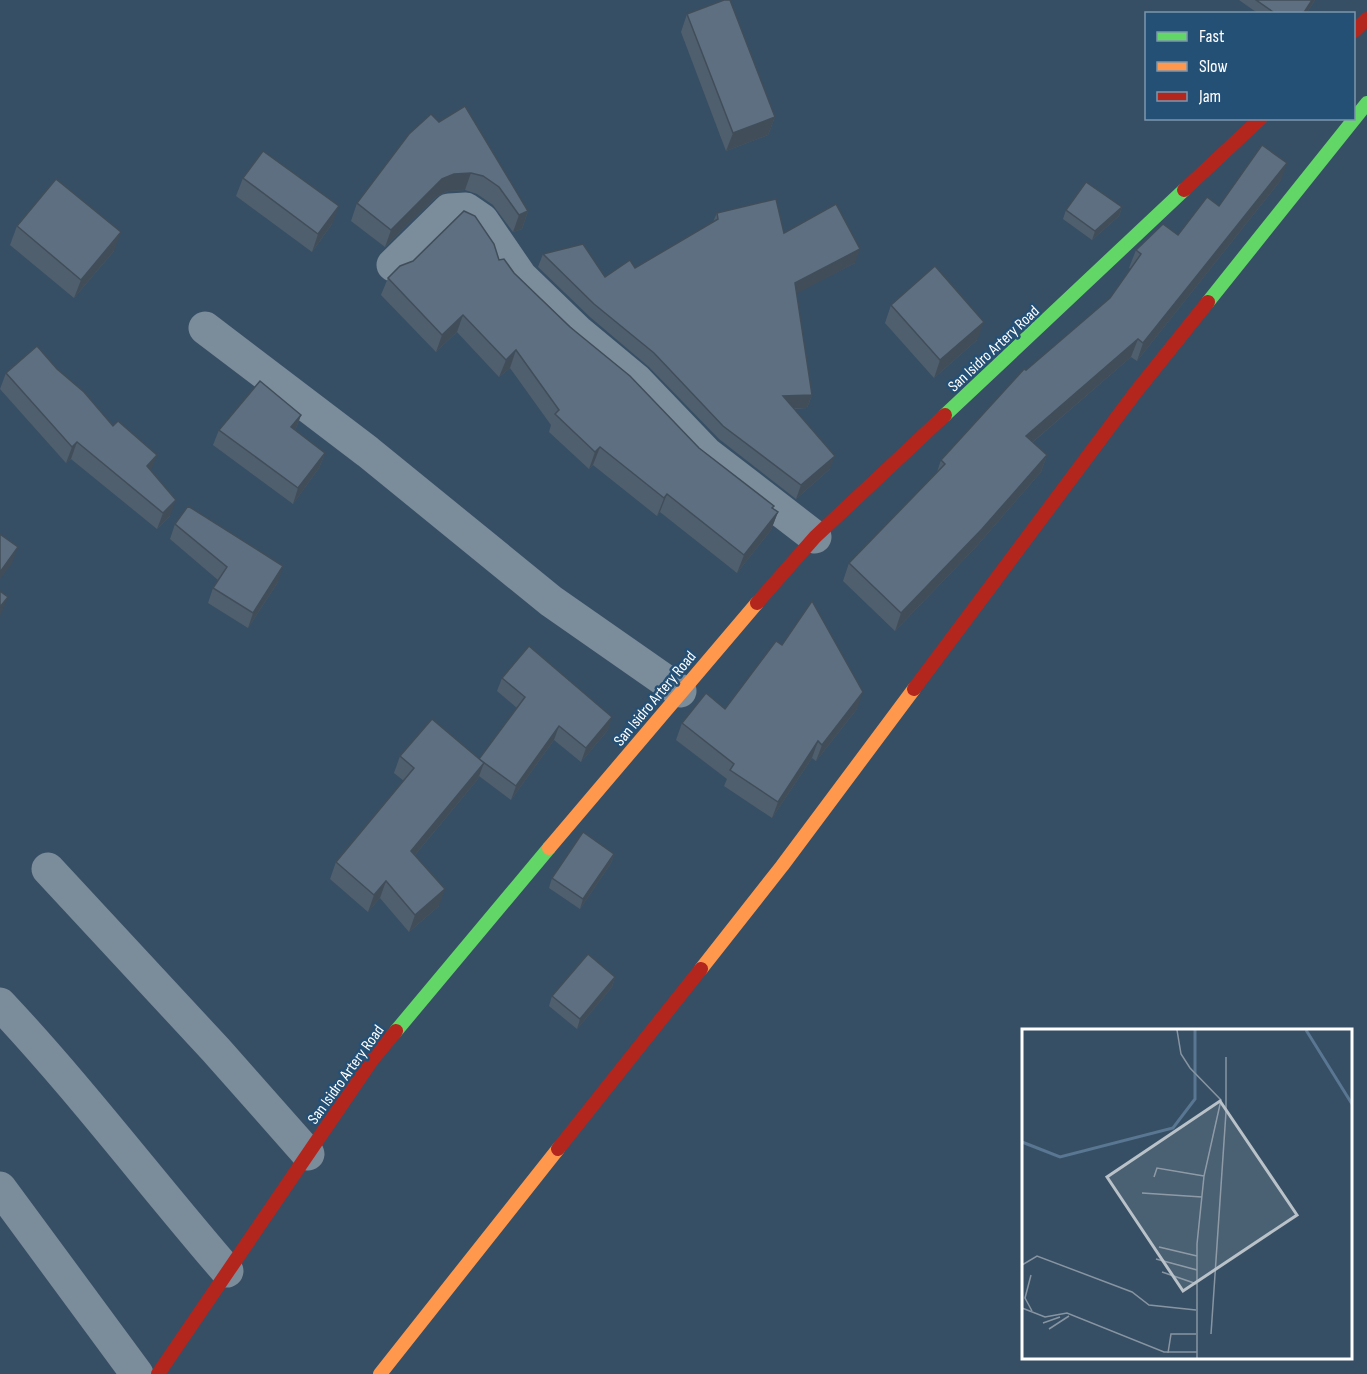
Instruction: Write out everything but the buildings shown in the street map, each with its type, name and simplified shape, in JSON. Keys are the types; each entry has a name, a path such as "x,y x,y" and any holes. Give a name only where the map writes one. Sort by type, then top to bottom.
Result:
{"street":[{"path":"1355,29 1367,19"},
{"path":"1355,117 1367,102"},
{"name":"San Isidro Artery Road","path":"158,1374 372,1060 680,691 815,537 1259,120"},
{"path":"380,1374 782,866 1135,393 1353,120"},
{"path":"393,265 449,210 466,209 482,220 520,277 577,331 636,380 706,453 815,537"},
{"path":"205,328 368,452 551,601 680,691"},
{"path":"48,868 216,1050 308,1154"},
{"path":"0,1004 36,1042 152,1184 227,1271"},
{"path":"0,1188 137,1374"}],"traffic: fast":[{"path":"1355,118 1367,103"},
{"path":"1208,302 1353,120"},
{"path":"945,415 1184,190"},
{"path":"396,1031 549,848"}],"traffic: slow":[{"path":"549,848 757,603"},
{"path":"701,969 782,866 914,689"},
{"path":"380,1374 558,1149"}],"traffic: jam":[{"path":"1355,30 1367,19"},
{"path":"1184,190 1259,120"},
{"path":"914,689 1135,393 1208,302"},
{"path":"757,603 815,537 945,415"},
{"path":"558,1149 701,969"},
{"path":"158,1374 372,1060 396,1031"}]}
